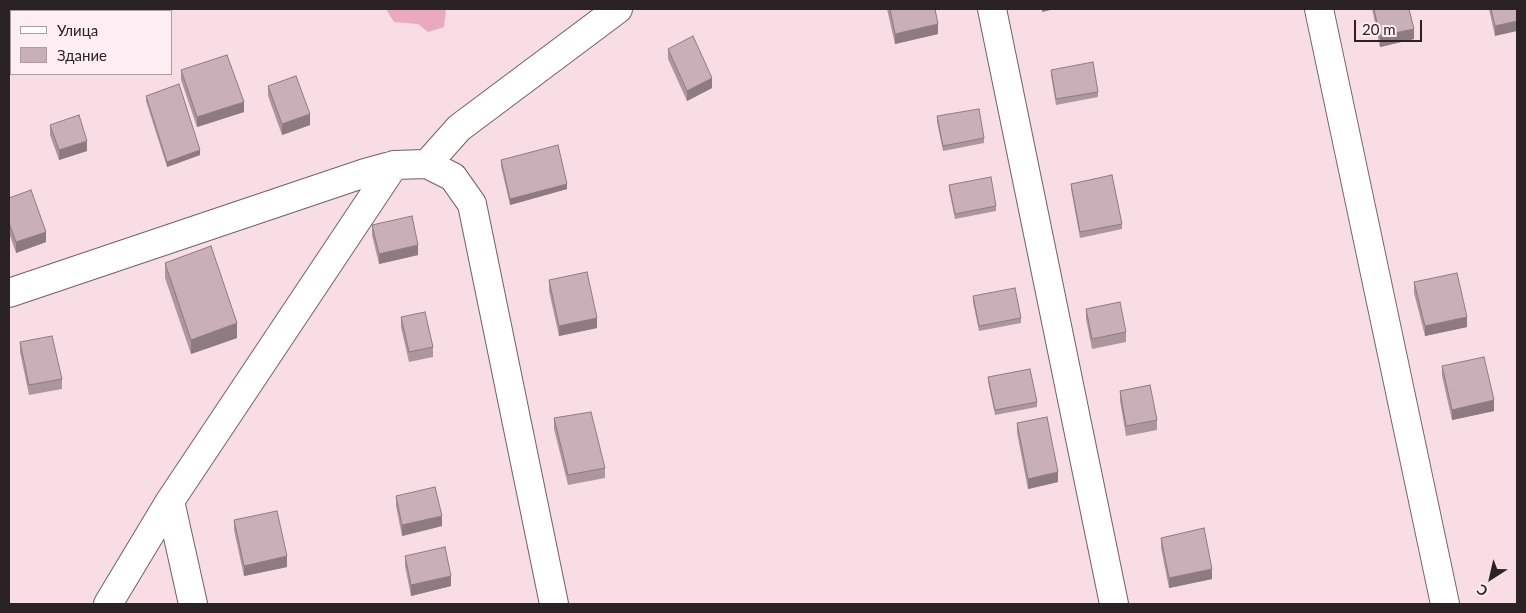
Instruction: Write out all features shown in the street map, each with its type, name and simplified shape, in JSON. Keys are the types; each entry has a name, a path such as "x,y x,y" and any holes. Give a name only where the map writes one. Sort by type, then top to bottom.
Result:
{"street":[{"path":"427,164 459,128 618,9"},
{"path":"992,9 1114,604"},
{"path":"1319,9 1445,604"},
{"path":"9,293 365,173 394,165 427,164 453,177 472,204 554,604"},
{"path":"108,604 170,501 394,165"},
{"path":"170,501 193,604"}],"shaded area":[{"path":"386,9 446,9 444,27 428,32 418,24 394,22"}],"building":[{"path":"890,9 935,9 938,24 895,34"},
{"path":"1374,9 1409,9 1414,29 1380,36"},
{"path":"1491,9 1517,9 1517,21 1495,26"},
{"path":"693,36 712,78 687,91 668,49"},
{"path":"227,55 244,102 197,117 181,70"},
{"path":"1093,62 1098,92 1056,99 1051,70"},
{"path":"296,76 310,114 282,124 268,86"},
{"path":"179,84 200,150 167,162 146,96"},
{"path":"979,109 984,138 943,146 937,116"},
{"path":"79,115 87,141 59,150 50,125"},
{"path":"558,145 567,184 510,199 501,160"},
{"path":"1112,175 1122,224 1080,232 1071,184"},
{"path":"991,177 996,206 955,214 949,185"},
{"path":"31,190 46,232 16,242 9,223 9,198"},
{"path":"412,216 418,245 379,254 372,225"},
{"path":"211,246 237,323 191,340 165,263"},
{"path":"587,272 597,318 559,326 549,280"},
{"path":"1457,273 1467,317 1425,326 1414,282"},
{"path":"1015,288 1021,318 979,326 973,296"},
{"path":"1120,302 1126,332 1092,339 1086,309"},
{"path":"425,312 433,347 409,352 401,317"},
{"path":"52,336 62,379 29,385 20,342"},
{"path":"1484,357 1494,400 1452,410 1442,366"},
{"path":"1030,369 1037,402 995,410 988,377"},
{"path":"1150,385 1157,420 1126,426 1120,391"},
{"path":"591,412 605,468 568,475 554,418"},
{"path":"1047,417 1058,472 1028,479 1017,423"},
{"path":"435,487 442,516 402,525 396,496"},
{"path":"277,511 287,556 244,566 234,520"},
{"path":"1204,528 1212,569 1169,578 1161,538"},
{"path":"445,547 451,576 411,585 405,556"}]}
